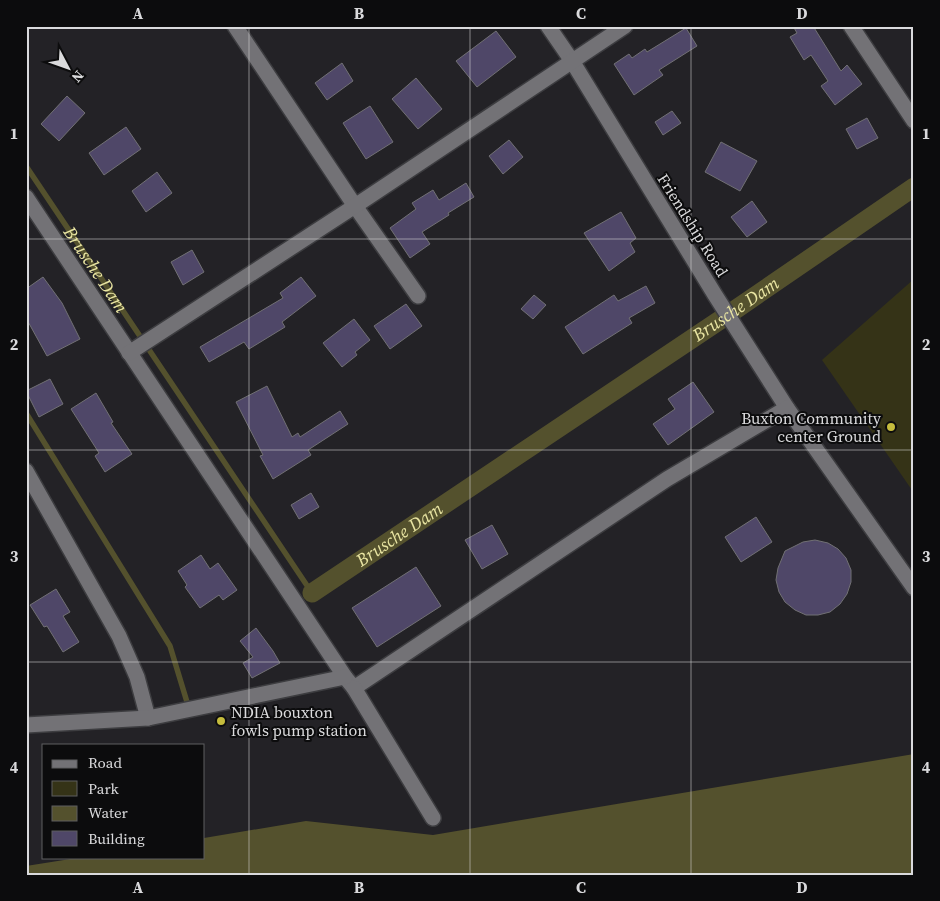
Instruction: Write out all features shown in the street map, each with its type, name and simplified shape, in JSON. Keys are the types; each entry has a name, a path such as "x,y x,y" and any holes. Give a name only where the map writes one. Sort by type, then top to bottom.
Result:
{"street":[{"path":"235,26 355,206 418,296"},
{"name":"Friendship Road","path":"548,26 572,61 788,408 914,588"},
{"path":"134,350 355,206 625,26"},
{"path":"851,26 914,121"},
{"path":"26,197 134,350 349,682 433,818"},
{"path":"26,725 148,718 349,682 667,479 788,408"},
{"path":"26,471 119,636 137,677 148,718"}],"green space":[{"name":"Buxton Community center Ground","path":"914,279 914,493 822,360"}],"water":[{"path":"914,754 914,875 26,875 26,866 77,858 205,858 205,838 306,821 433,835"}],"building":[{"path":"793,26 813,26 841,71 847,65 862,84 835,105 821,86 828,81 811,55 804,60 790,37 797,33"},
{"path":"686,28 697,46 659,70 663,75 634,95 614,64 629,54 632,58 645,49 647,52"},
{"path":"496,31 516,57 477,87 456,61"},
{"path":"342,63 353,81 327,100 315,83"},
{"path":"416,78 442,109 418,129 392,99"},
{"path":"67,96 85,113 59,141 41,124"},
{"path":"370,106 393,142 366,159 343,123"},
{"path":"672,111 681,123 663,135 655,122"},
{"path":"867,118 878,138 857,149 846,129"},
{"path":"126,127 141,149 104,175 89,153"},
{"path":"509,140 523,157 503,174 489,156"},
{"path":"721,142 757,161 740,191 705,172"},
{"path":"157,172 172,193 146,212 132,191"},
{"path":"466,183 474,197 422,232 430,244 410,258 390,228 416,209 412,203 433,190 439,200"},
{"path":"752,201 767,222 747,237 731,217"},
{"path":"621,212 636,238 630,243 635,252 609,271 584,233"},
{"path":"192,250 204,272 183,285 171,262"},
{"path":"43,277 62,303 80,339 47,356 26,318 26,289"},
{"path":"301,277 316,296 282,322 285,327 249,349 244,342 209,362 200,347 283,298 280,293"},
{"path":"646,286 655,303 629,318 632,323 583,354 565,327 614,295 618,301"},
{"path":"534,295 546,305 533,319 521,309"},
{"path":"406,304 422,326 390,349 374,326"},
{"path":"354,319 370,340 355,352 357,355 342,367 323,343"},
{"path":"50,379 63,404 39,417 26,391"},
{"path":"693,382 714,412 668,445 653,424 675,409 668,399"},
{"path":"267,386 292,437 298,433 300,437 340,411 348,424 308,450 311,455 273,479 260,456 263,455 236,402"},
{"path":"96,393 113,422 111,423 132,454 105,472 95,456 99,453 71,409"},
{"path":"311,493 319,507 299,519 291,505"},
{"path":"756,517 772,542 741,562 725,537"},
{"path":"492,525 508,554 482,569 465,540"},
{"path":"815,540 828,543 838,549 846,558 851,570 851,582 847,594 840,604 830,612 806,615 795,610 785,602 779,592 776,580 778,568 785,551 803,542"},
{"path":"201,555 210,569 218,563 237,590 223,600 219,595 200,608 185,587 187,585 178,571"},
{"path":"416,567 441,606 377,647 352,608"},
{"path":"56,589 70,612 63,616 79,642 63,652 47,626 44,627 30,605"},
{"path":"256,628 280,663 252,678 243,663 253,657 240,641"}],"waterway":[{"name":"Brusche Dam","path":"26,166 312,593"},
{"name":"Brusche Dam","path":"312,593 729,314 914,187"},
{"path":"26,413 170,646 187,702"}],"place":[{"name":"Buxton Community center Ground","path":"891,427"},
{"name":"NDIA bouxton fowls pump station","path":"221,721"}]}
